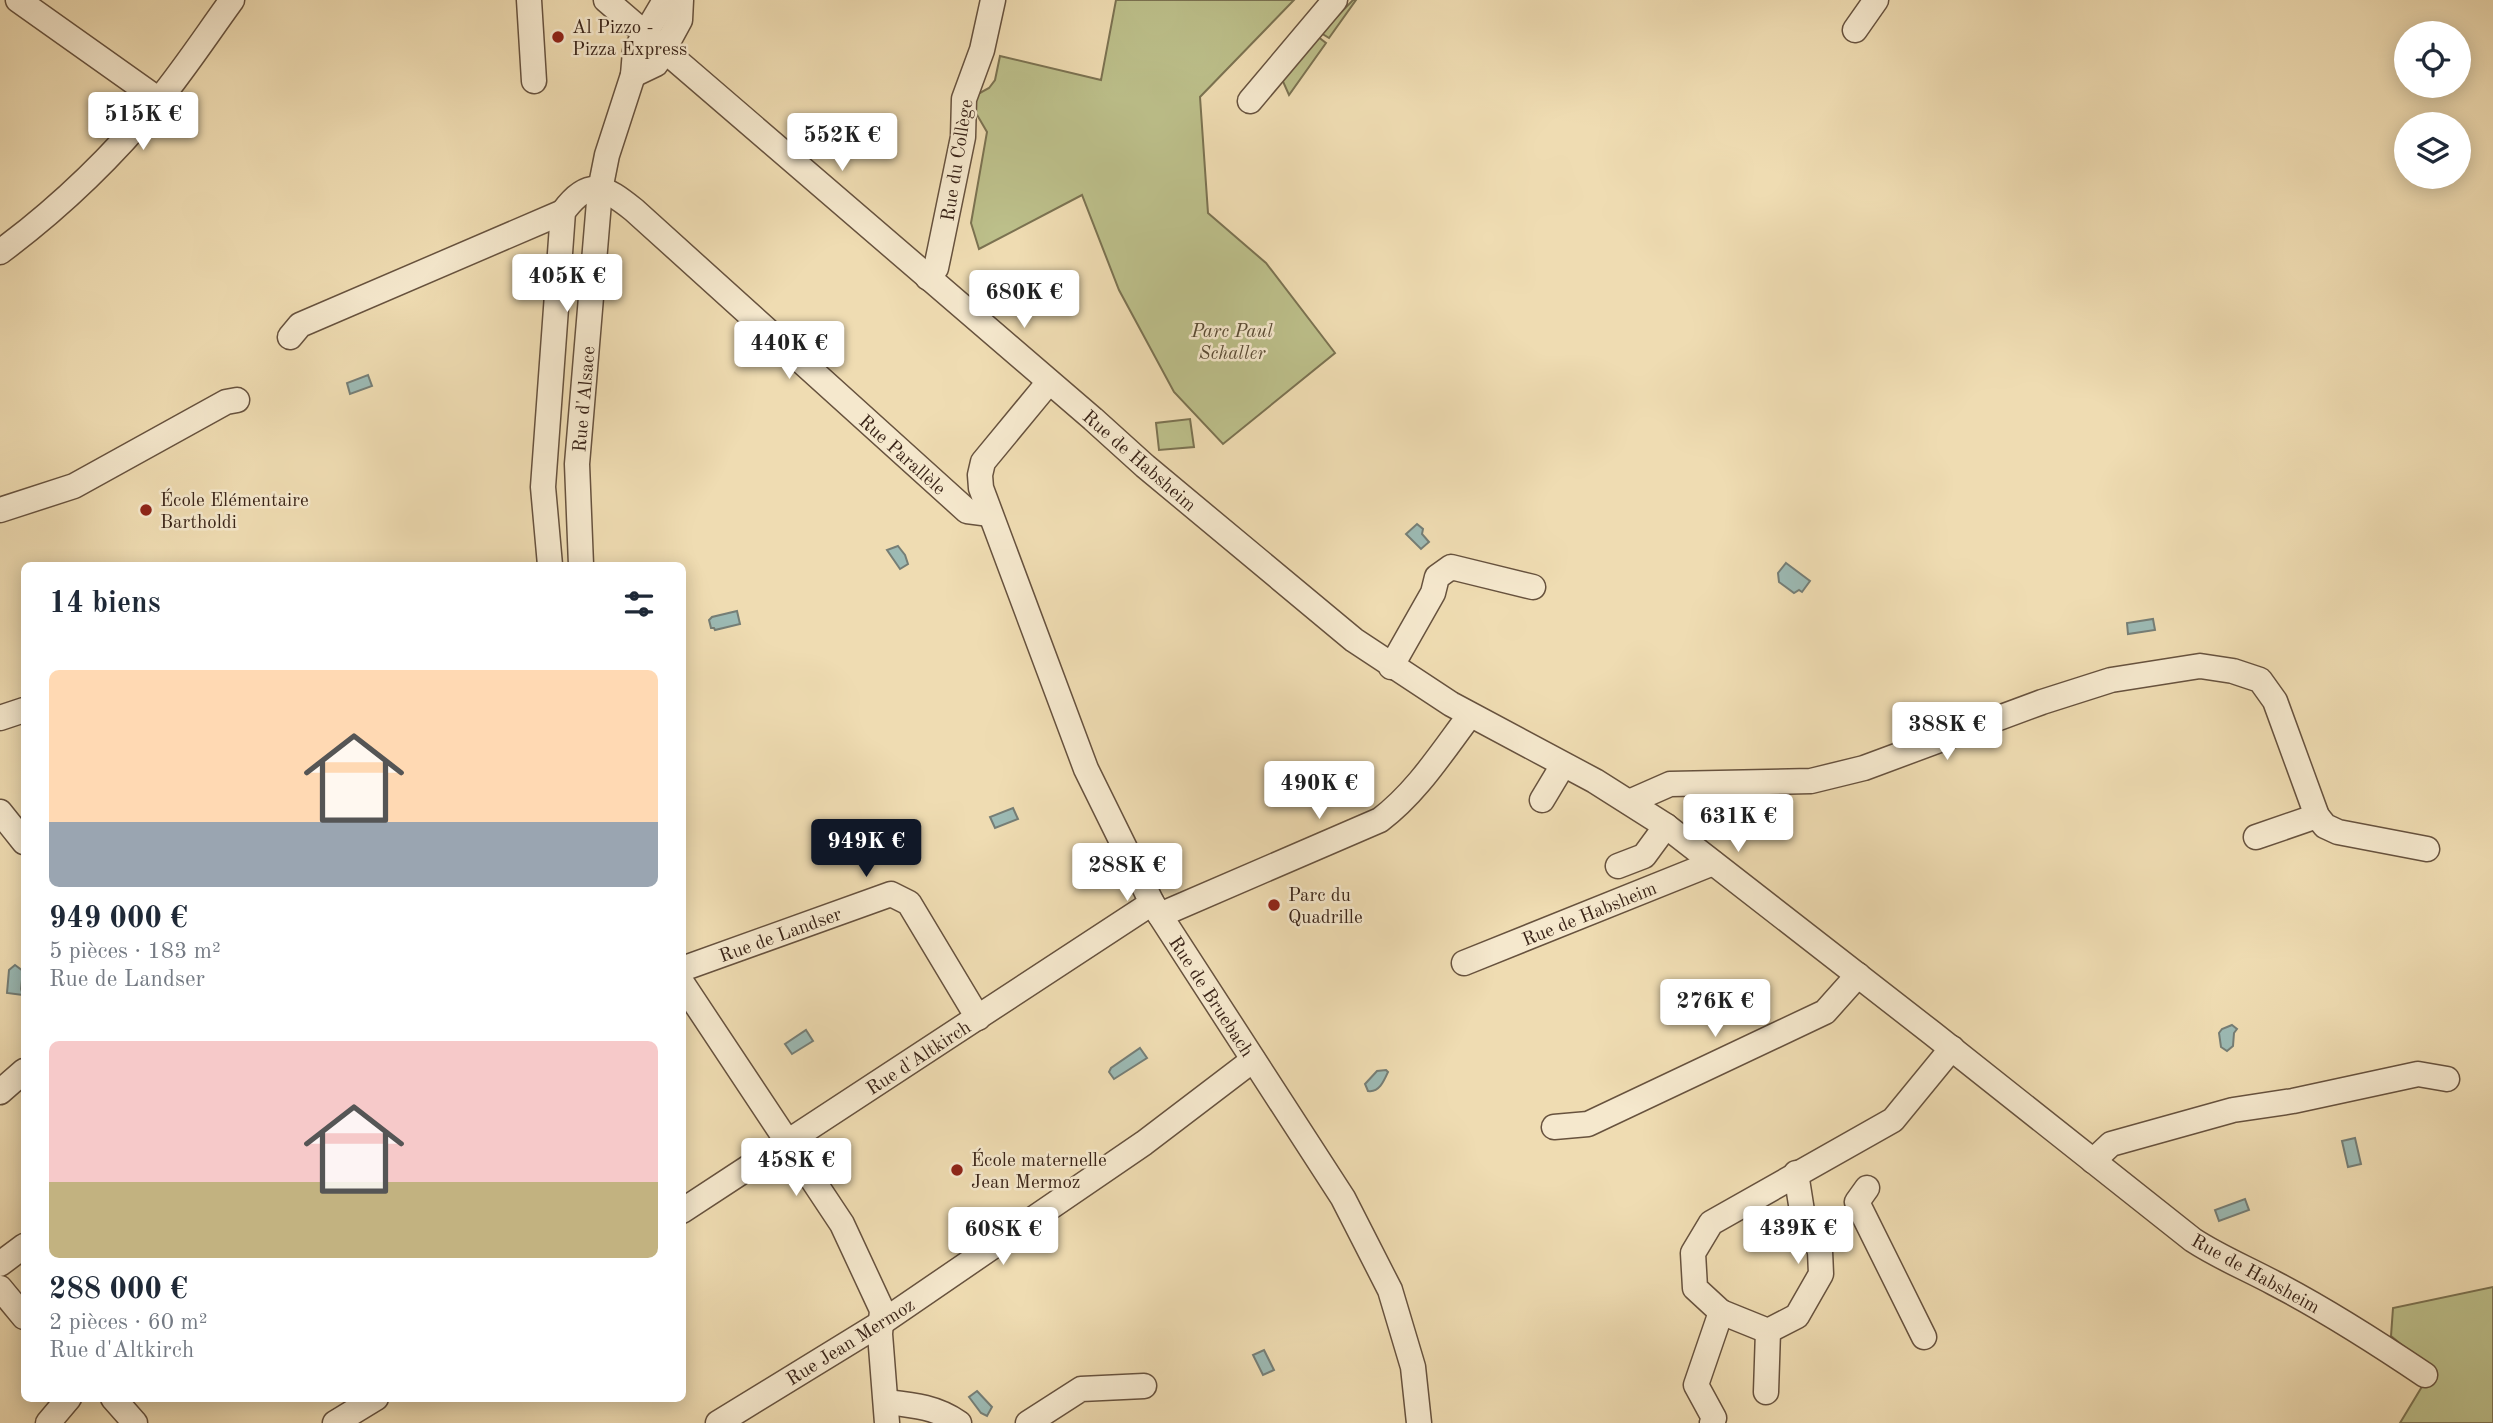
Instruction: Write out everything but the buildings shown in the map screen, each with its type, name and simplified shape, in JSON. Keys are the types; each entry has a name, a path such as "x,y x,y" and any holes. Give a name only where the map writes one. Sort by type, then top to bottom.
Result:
{"street":[{"path":"18,0 159,100"},
{"path":"0,252 37,223 97,168 159,100 232,0"},
{"path":"529,0 534,82"},
{"name":"Rue de Habsheim","path":"607,0 1144,466 1305,602 1391,667 1470,715 1629,802 1666,826 2193,1240 2216,1255 2351,1325 2425,1375"},
{"name":"Rue du Collège","path":"928,278 936,268 963,137 965,94 973,80 982,50 993,0"},
{"path":"1250,100 1335,0"},
{"path":"1855,30 1876,0"},
{"name":"Rue d'Alsace","path":"581,562 577,464 600,190 607,155 632,75 656,64 655,41 680,20 680,1"},
{"path":"290,337 300,325 563,212 575,195 588,189 600,190"},
{"name":"Rue Parallèle","path":"600,190 611,192 635,210 967,511 990,514"},
{"name":"Rue d'Alsace","path":"550,562 542,486 563,212"},
{"name":"Rue de Bruebach","path":"1049,382 983,462 981,488 990,514 1086,769 1156,909 1343,1198 1390,1290 1413,1367 1419,1423"},
{"path":"0,510 74,485 226,402 237,400"},
{"path":"1391,667 1433,593 1437,578 1451,567 1533,587"},
{"path":"1629,802 1670,784 1811,781 1851,772 2042,702 2111,680 2200,666 2233,671 2260,680 2275,701 2317,816 2325,826 2338,832 2427,849"},
{"path":"0,718 21,711"},
{"name":"Rue d'Altkirch","path":"686,1207 978,1018 1156,909 1380,820 1398,807 1413,790 1470,715"},
{"path":"1542,800 1563,765"},
{"path":"0,812 21,838"},
{"path":"2256,837 2317,816"},
{"path":"1618,866 1644,856 1666,826"},
{"name":"Rue de Habsheim","path":"1464,963 1713,863"},
{"name":"Rue de Landser","path":"686,968 891,894 909,903 978,1018"},
{"path":"1554,1127 1588,1124 1825,1013 1858,975"},
{"path":"686,989 842,1224 882,1310 887,1413 924,1406 944,1413 959,1423"},
{"path":"1796,1173 1802,1211 1820,1251 1821,1274 1797,1316 1768,1331 1721,1312 1695,1287 1693,1253 1711,1223 1796,1173 1893,1120 1951,1048"},
{"name":"Rue Jean Mermoz","path":"718,1423 881,1323 1144,1143 1253,1060"},
{"path":"0,1092 21,1074"},
{"path":"2093,1161 2111,1144 2233,1110 2293,1101 2418,1074 2447,1079"},
{"path":"1867,1188 1857,1202 1924,1337"},
{"path":"0,1264 21,1248"},
{"path":"0,1288 21,1313"},
{"path":"1712,1423 1714,1418 1696,1385 1721,1312"},
{"path":"1766,1392 1768,1331"},
{"path":"1028,1423 1081,1389 1144,1385"},
{"path":"48,1423 66,1402"},
{"path":"117,1402 135,1423"},
{"path":"335,1423 369,1402"}],"green space":[{"name":"Parc Paul Schaller","path":"1116,0 1294,0 1200,97 1208,213 1266,263 1335,353 1223,444 1174,392 1119,290 1082,195 979,249 971,223 987,132 973,108 978,94 989,88 995,80 1000,56 1101,80"},
{"path":"1356,0 1329,38 1321,33"},
{"path":"1317,36 1326,43 1289,95 1281,77"},
{"path":"1190,419 1194,447 1159,450 1156,423"},
{"path":"2493,1287 2493,1423 2400,1423 2432,1370 2391,1336 2393,1308"}],"water":[{"path":"368,375 372,386 350,394 347,383"},
{"path":"1417,524 1423,529 1422,534 1429,542 1421,549 1406,534"},
{"path":"898,546 908,564 900,569 887,550"},
{"path":"1786,563 1810,581 1802,592 1799,590 1794,593 1779,582 1778,573"},
{"path":"737,611 740,624 715,630 711,628 709,620 712,617"},
{"path":"2153,619 2155,630 2128,634 2127,623"},
{"path":"1013,808 1018,819 995,828 990,817"},
{"path":"15,965 21,970 21,995 7,993 9,970"},
{"path":"2232,1025 2237,1029 2233,1046 2227,1051 2221,1047 2219,1033"},
{"path":"806,1030 813,1041 792,1054 785,1044"},
{"path":"1140,1048 1147,1058 1114,1079 1109,1072 1111,1068"},
{"path":"1377,1071 1388,1072 1381,1086 1368,1091 1365,1084"},
{"path":"2355,1138 2361,1164 2348,1167 2342,1141"},
{"path":"2245,1199 2249,1210 2219,1221 2215,1210"},
{"path":"1264,1350 1274,1370 1263,1375 1253,1355"},
{"path":"977,1391 992,1407 987,1416 981,1413 969,1397"}],"place":[{"name":"Al Pizzo - Pizza Express","path":"558,37"},
{"name":"École Elémentaire Bartholdi","path":"146,510"},
{"name":"Parc du Quadrille","path":"1274,905"},
{"name":"École maternelle Jean Mermoz","path":"957,1170"}]}
